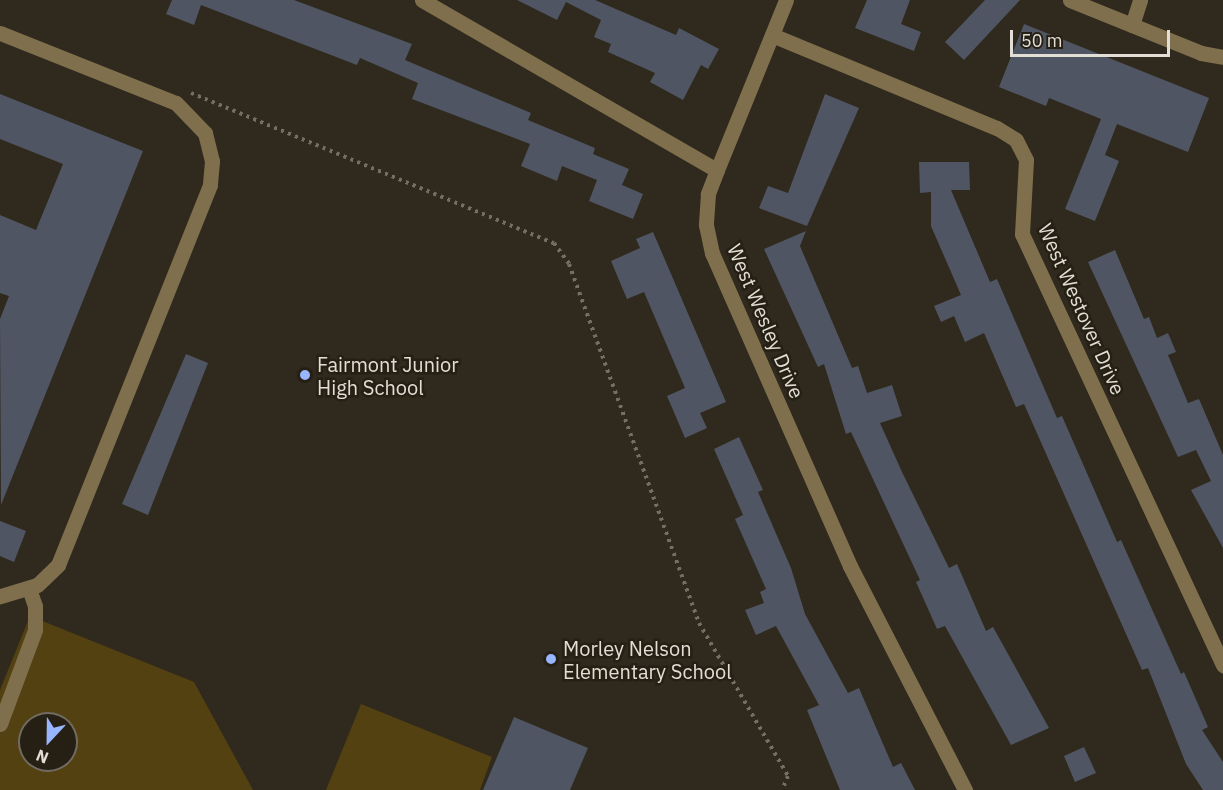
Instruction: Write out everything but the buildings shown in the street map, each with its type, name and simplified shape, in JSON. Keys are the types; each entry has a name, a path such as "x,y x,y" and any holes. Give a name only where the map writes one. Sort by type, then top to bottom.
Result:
{"street":[{"path":"422,0 717,170"},
{"name":"West Wesley Drive","path":"786,0 708,194 706,225 712,253 849,566 965,790"},
{"path":"1070,0 1223,57"},
{"path":"1132,25 1140,0"},
{"path":"0,33 176,103 205,133 212,161 210,185 58,565 28,589 0,596"},
{"name":"West Westover Drive","path":"772,35 997,128 1016,140 1026,160 1022,234 1223,665"},
{"path":"0,724 35,630 35,606 28,589"}],"path":[{"path":"187,92 554,243 569,264 699,623 788,776 782,790"}],"shaded area":[{"path":"30,616 194,682 253,790 0,790 0,690"},
{"path":"361,704 492,757 480,790 326,790"}],"place":[{"name":"Fairmont Junior High School","path":"305,375"},
{"name":"Morley Nelson Elementary School","path":"551,659"}]}
